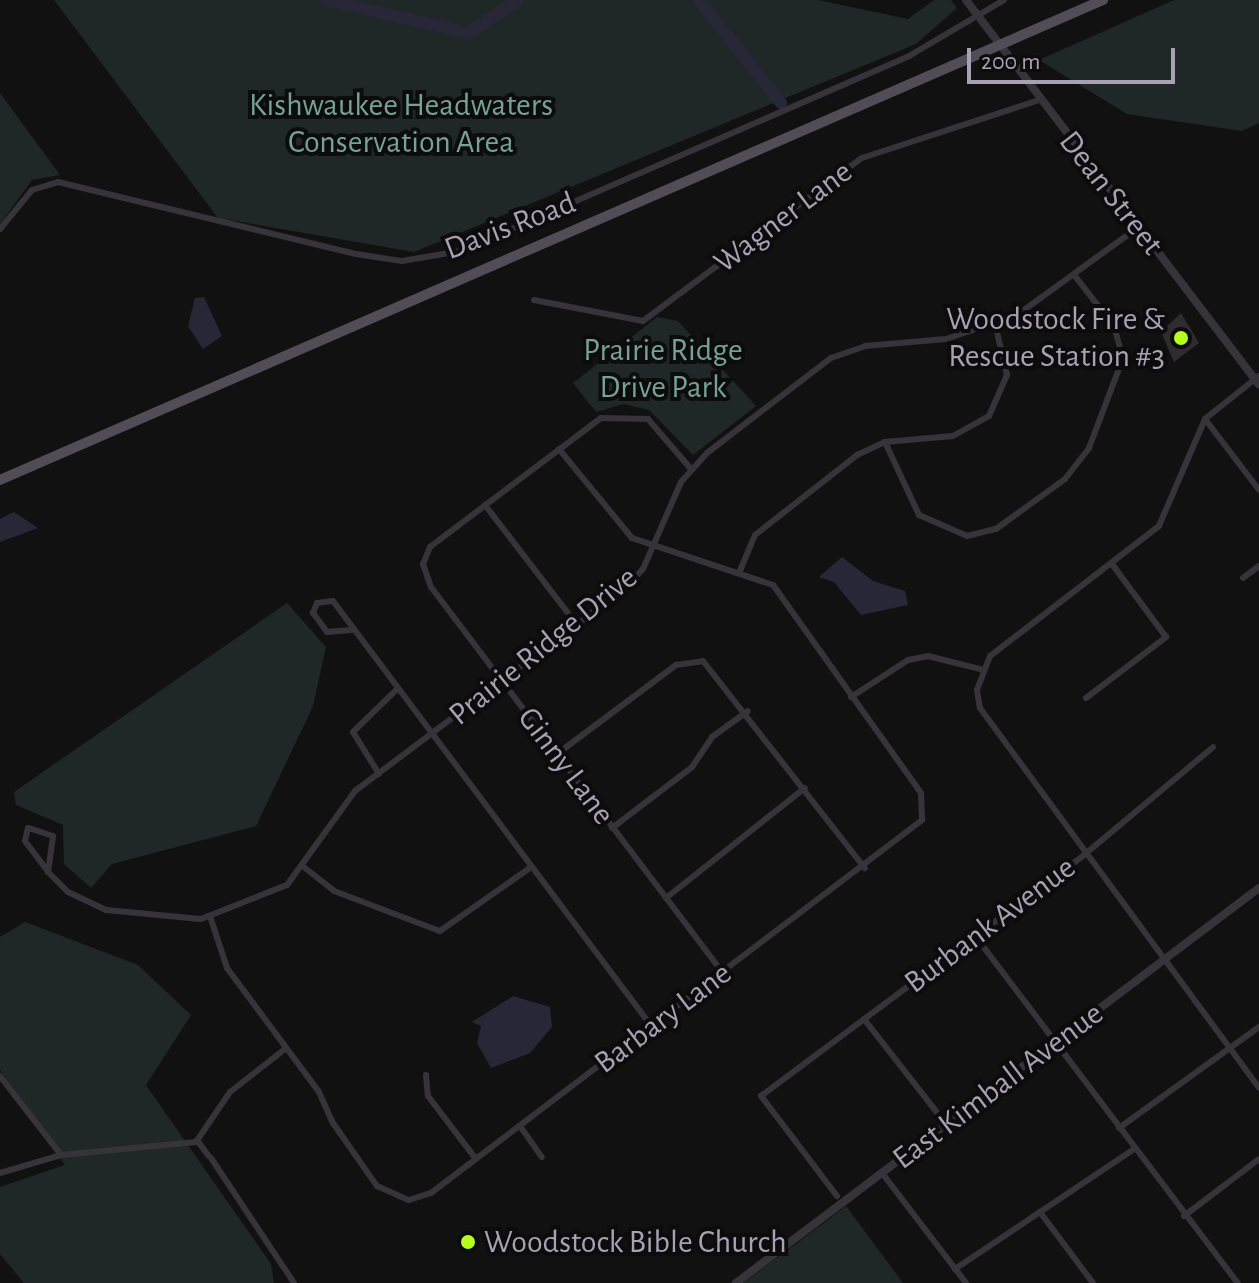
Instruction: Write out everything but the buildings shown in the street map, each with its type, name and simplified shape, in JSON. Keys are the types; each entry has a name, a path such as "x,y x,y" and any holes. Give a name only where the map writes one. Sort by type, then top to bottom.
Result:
{"main road":[{"path":"0,480 1103,0"}],"street":[{"name":"Dean Street","path":"966,0 998,47 1137,228 1258,379"},
{"name":"Davis Road","path":"0,229 32,190 58,182 356,254 402,261 461,251 909,56 975,12 1004,0"},
{"name":"Wagner Lane","path":"534,300 643,321 862,158 1039,100"},
{"name":"Prairie Ridge Drive","path":"48,872 53,836 28,828 25,841 48,872 68,892 106,910 210,916 287,885 305,868 342,804 628,586 654,544 691,469 831,358 995,324 1075,276 1137,228"},
{"path":"885,442 919,515 967,536 996,529 1065,479 1089,448 1123,358 1114,326 1075,276"},
{"path":"739,573 766,524 885,442 953,436 989,416 1007,375 995,324"},
{"path":"980,669 1112,564 1171,509 1205,419 1258,379"},
{"name":"Ginny Lane","path":"691,469 660,430 631,414 601,418 430,547 423,564 431,587 723,973"},
{"path":"1205,419 1259,490"},
{"path":"559,449 621,529 654,544 773,585 851,697 908,660 928,656 980,669"},
{"path":"485,505 577,625"},
{"path":"1086,698 1166,637 1112,564"},
{"path":"1243,578 1259,566"},
{"path":"351,630 327,632 313,613 317,603 333,601 351,630 652,1027"},
{"path":"557,754 690,660 715,668 865,868"},
{"path":"980,669 980,708 1084,855 1259,1088"},
{"path":"379,774 353,732 396,690"},
{"name":"Barbary Lane","path":"285,1049 377,1186 397,1198 431,1193 865,868 922,820 921,793 851,697"},
{"path":"612,828 692,767 712,737 748,711"},
{"name":"Burbank Avenue","path":"837,1196 761,1096 1084,855 1213,747"},
{"path":"666,898 805,788"},
{"path":"305,868 334,891 440,931 531,867"},
{"name":"East Kimball Avenue","path":"736,1283 1259,888"},
{"path":"0,1173 61,1155 197,1140 230,1092 285,1049 227,968 210,916"},
{"path":"976,937 1184,1216 1238,1283"},
{"path":"864,1019 946,1124"},
{"path":"1119,1128 1259,1027"},
{"path":"426,1075 428,1096 476,1159"},
{"path":"0,1076 61,1155"},
{"path":"520,1126 542,1157"},
{"path":"197,1140 294,1283"},
{"path":"955,1269 1134,1149"},
{"path":"1184,1216 1259,1159"},
{"path":"882,1173 966,1283"},
{"path":"1040,1212 1093,1283"}],"green space":[{"name":"Kishwaukee Headwaters Conservation Area","path":"54,0 818,0 908,19 934,0 951,0 957,8 916,44 414,252 218,218"},
{"path":"1174,0 1259,0 1259,123 1242,131 1127,114 1039,60"},
{"path":"0,93 60,175 32,180 0,224"},
{"name":"Prairie Ridge Drive Park","path":"657,317 678,321 756,406 693,455 649,410 624,404 596,412 573,383"},
{"path":"287,603 326,647 313,706 256,826 112,864 91,888 64,864 63,825 16,805 14,792"},
{"path":"25,922 138,965 191,1015 146,1085 271,1264 274,1283 24,1283 0,1254 0,1187 65,1165 0,1070 0,937"},
{"path":"846,1206 903,1283 743,1283 796,1244"}],"shaded area":[{"path":"204,297 222,336 203,349 188,326 195,298"},
{"path":"14,512 38,528 0,542 0,519"},
{"path":"842,557 873,581 905,591 908,605 861,615 834,582 819,577"},
{"path":"513,996 550,1007 552,1027 530,1053 491,1068 477,1043 481,1026 472,1022"}],"waterway":[{"path":"326,0 469,33 518,0"},
{"path":"699,0 781,103"}],"place":[{"name":"Woodstock Fire & Rescue Station #3","path":"1181,338"},
{"name":"Woodstock Bible Church","path":"468,1242"}]}
